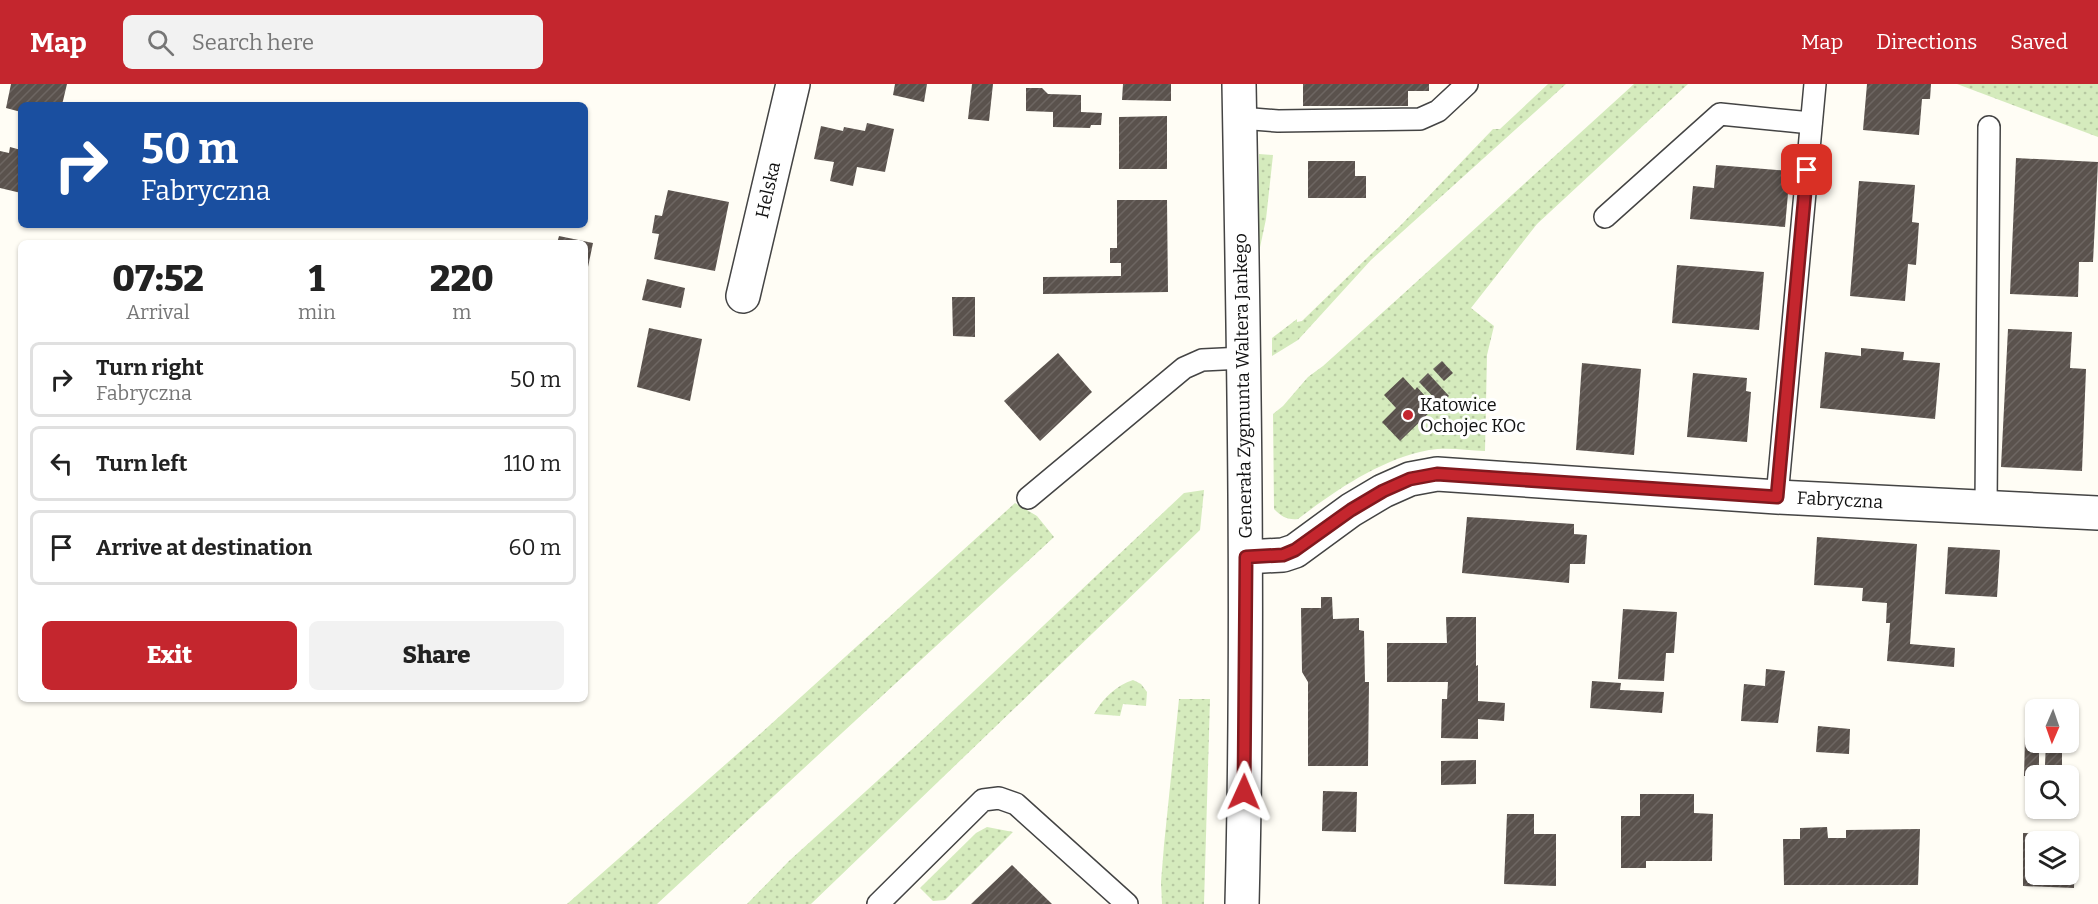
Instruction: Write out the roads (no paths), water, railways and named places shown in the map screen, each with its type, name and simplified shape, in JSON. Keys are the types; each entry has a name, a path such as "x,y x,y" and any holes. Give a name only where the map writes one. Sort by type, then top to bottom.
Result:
{"street":[{"name":"Helska","path":"743,296 793,84"},
{"name":"Generała Zygmunta Waltera Jankego","path":"1239,84 1246,557 1242,904"},
{"name":"Fabryczna","path":"1246,557 1283,555 1295,550 1351,510 1383,491 1410,479 1437,474 1777,497 2098,513"}],"lane":[{"path":"1240,118 1278,121 1419,119 1438,111 1467,84"},
{"path":"1777,497 1815,84"},
{"path":"1605,217 1720,114 1811,123"},
{"path":"1986,507 1989,127"},
{"path":"1028,498 1184,368 1202,360 1243,358"},
{"path":"878,904 983,800 999,798 1016,804 1127,904"}],"place":[{"name":"Katowice Ochojec KOc","path":"1408,415"}]}
